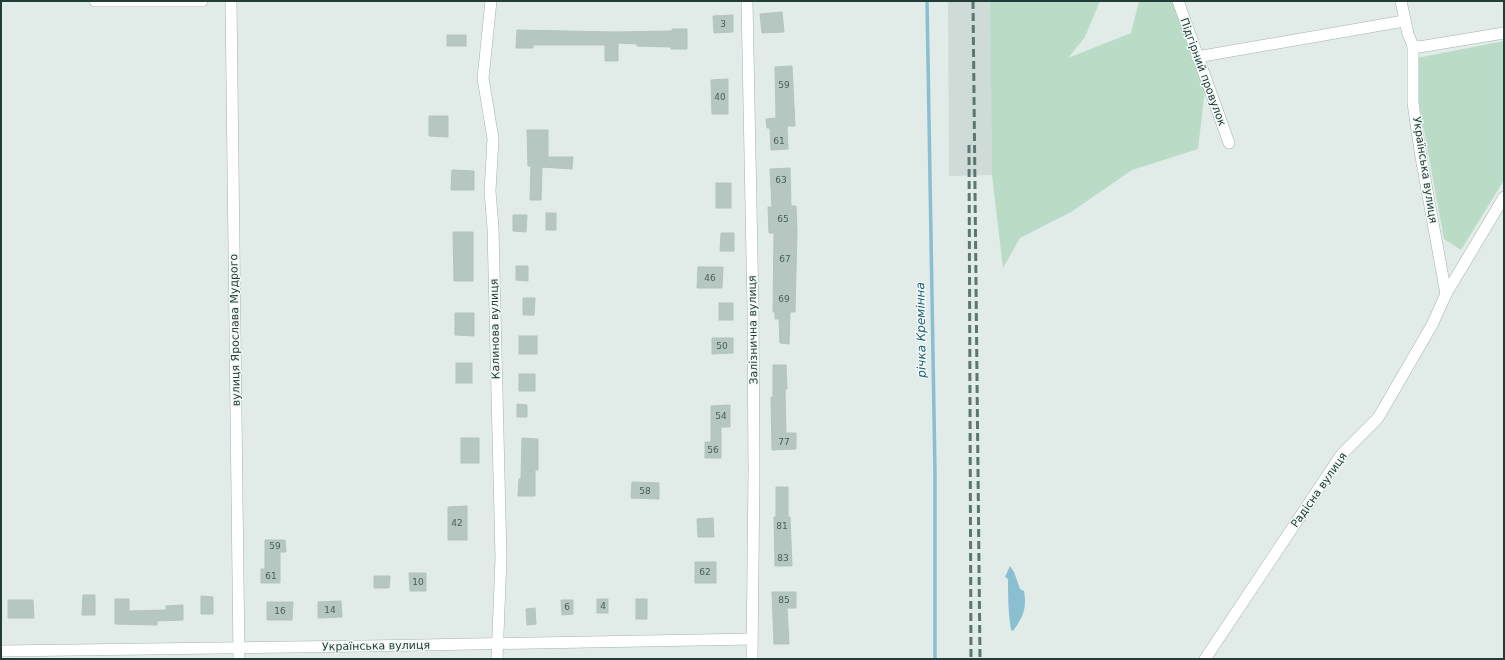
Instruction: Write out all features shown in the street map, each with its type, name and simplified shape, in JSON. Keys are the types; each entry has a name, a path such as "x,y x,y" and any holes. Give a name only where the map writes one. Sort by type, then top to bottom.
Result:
{"street":[{"path":"95,1 202,1"},
{"name":"вулиця Ярослава Мудрого","path":"231,1 239,654"},
{"name":"Калинова вулиця","path":"491,1 483,78 493,140 490,191 493,228 500,558 497,659"},
{"name":"Залізнична вулиця","path":"747,1 753,316 754,472 752,659"},
{"name":"Підгірний провулок","path":"1178,1 1229,142"},
{"name":"Українська вулиця","path":"1401,1 1404,21 1408,34 1416,47 1414,110 1446,294"},
{"path":"1197,56 1404,21"},
{"path":"1416,47 1504,33"},
{"name":"Радісна вулиця","path":"1206,659 1341,455 1378,418 1432,325 1446,294 1504,197"},
{"name":"Українська вулиця","path":"1,651 239,654 498,643 752,639"}],"shaded area":[{"path":"948,1 991,1 992,175 949,176"}],"green space":[{"path":"990,1 1100,1 1085,37 1068,58 1131,33 1139,1 1176,1 1206,81 1198,149 1132,170 1071,212 1020,238 1003,268 992,175"},
{"path":"1504,41 1504,180 1461,250 1444,239 1412,65 1417,58"}],"water":[{"path":"1010,566 1014,572 1020,589 1024,591 1025,597 1023,612 1013,631 1011,630 1009,617 1008,579 1005,577"}],"building":[{"path":"782,12 784,32 762,33 760,14"},
{"path":"733,15 733,32 714,33 713,16"},
{"path":"672,29 687,29 687,49 671,49 671,47 637,46 637,44 618,43 618,61 605,61 605,45 533,45 533,48 516,48 517,30 615,32 672,31"},
{"path":"447,35 466,35 466,46 447,46"},
{"path":"792,66 795,126 787,126 788,149 771,150 770,128 767,128 766,119 776,118 775,67"},
{"path":"728,79 728,114 712,114 711,80"},
{"path":"429,116 448,116 448,137 429,136"},
{"path":"527,130 548,130 548,157 573,157 572,169 542,167 541,200 530,200 531,166 528,166"},
{"path":"790,168 791,206 796,206 797,232 795,312 790,312 789,344 780,343 779,319 775,319 775,312 773,312 774,233 769,233 768,207 772,207 770,169"},
{"path":"452,170 474,171 474,190 451,190"},
{"path":"716,183 731,183 731,208 716,208"},
{"path":"546,213 556,213 556,230 546,230"},
{"path":"513,215 527,215 526,232 513,231"},
{"path":"453,232 473,232 473,281 454,281"},
{"path":"721,233 734,233 734,251 720,251"},
{"path":"516,266 528,266 528,281 516,280"},
{"path":"698,267 723,267 722,288 697,288"},
{"path":"523,298 535,298 534,315 523,315"},
{"path":"719,303 733,303 733,320 719,320"},
{"path":"455,313 474,313 474,336 455,335"},
{"path":"519,336 537,336 537,354 519,354"},
{"path":"712,338 733,338 733,353 712,354"},
{"path":"456,363 472,363 472,383 456,383"},
{"path":"773,365 786,365 786,433 796,433 796,449 772,450 771,397 773,397"},
{"path":"519,374 535,374 535,391 519,391"},
{"path":"517,404 527,405 527,417 517,417"},
{"path":"730,405 730,427 721,427 721,458 705,458 705,442 711,442 711,406"},
{"path":"461,438 479,438 479,463 461,463"},
{"path":"522,438 538,439 538,470 535,470 535,496 518,496 519,479 521,479"},
{"path":"632,482 659,483 659,499 631,498"},
{"path":"776,487 788,487 788,517 790,517 792,566 775,566 774,517 776,517"},
{"path":"467,506 467,540 448,540 448,507"},
{"path":"713,518 714,537 698,537 697,519"},
{"path":"265,540 285,540 286,552 280,552 280,583 261,583 261,569 265,569"},
{"path":"695,562 716,562 716,583 695,583"},
{"path":"409,573 426,573 426,591 410,591"},
{"path":"374,576 390,576 389,588 374,588"},
{"path":"772,592 796,592 796,608 787,608 789,644 774,644"},
{"path":"83,595 95,595 95,615 82,615"},
{"path":"201,596 213,597 213,614 201,614"},
{"path":"115,599 129,599 129,611 166,610 166,606 183,605 183,620 157,621 157,625 115,624"},
{"path":"597,599 608,599 608,613 597,613"},
{"path":"636,599 647,599 647,619 636,619"},
{"path":"8,600 33,600 34,618 8,618"},
{"path":"561,600 573,600 573,614 562,615"},
{"path":"341,601 342,617 318,618 318,602"},
{"path":"267,602 293,602 292,620 267,620"},
{"path":"535,608 536,624 527,625 526,609"}],"waterway":[{"name":"річка Кремінна","path":"927,1 935,473 935,659"}],"railway":[{"path":"973,1 980,659"},
{"path":"969,145 971,659"}]}
